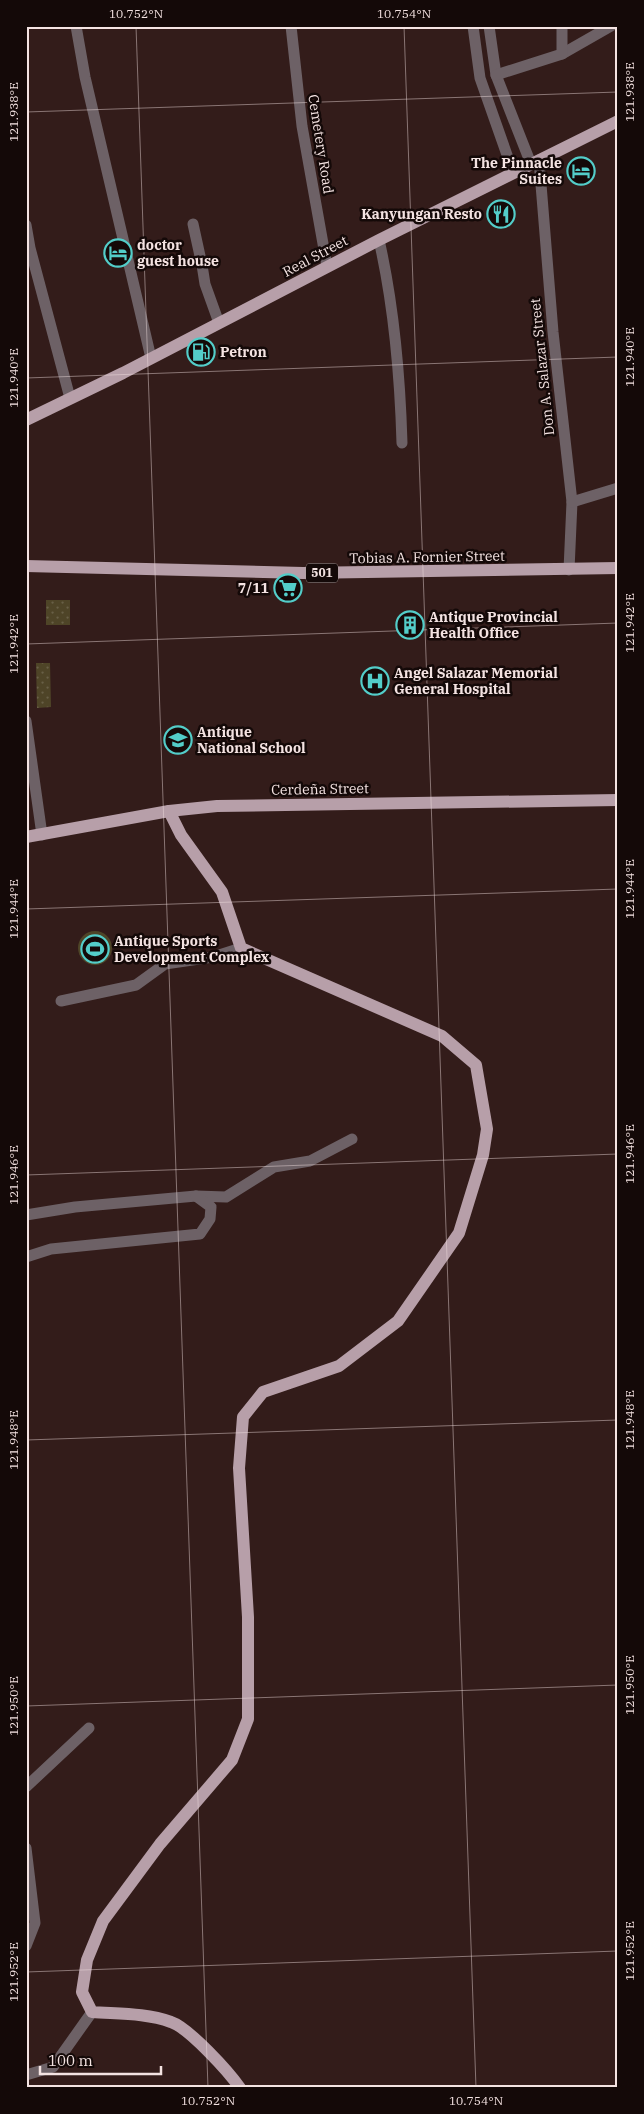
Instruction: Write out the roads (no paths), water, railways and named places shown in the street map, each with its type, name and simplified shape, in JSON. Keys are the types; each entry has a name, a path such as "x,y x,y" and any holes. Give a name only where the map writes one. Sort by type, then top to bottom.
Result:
{"main road":[{"name":"Real Street","path":"26,420 151,358 378,240 618,121"},
{"name":"Tobias A. Fornier Street","path":"26,566 303,573 618,568"},
{"name":"Cerdeña Street","path":"26,838 169,811 217,806 618,800"},
{"path":"169,811 181,835 222,892 241,948 442,1036 476,1065 487,1129 483,1155 459,1232 398,1321 339,1366 263,1392 243,1417 239,1468 248,1617 248,1719 232,1760 160,1844 103,1921 87,1960 82,1992 92,2012 145,2016 173,2022 197,2040 240,2088"}],"street":[{"path":"76,26 85,78 151,358"},
{"name":"Cemetery Road","path":"290,26 302,126 327,266"},
{"path":"473,26 480,78 513,172"},
{"name":"Don A. Salazar Street","path":"489,26 496,75 535,162 572,502 570,570"},
{"path":"562,26 562,54"},
{"path":"496,75 562,54 611,26"},
{"path":"193,224 204,284 219,323"},
{"path":"26,225 30,248 70,398"},
{"path":"378,240 388,279 400,399 402,443"},
{"path":"572,502 618,488"},
{"path":"26,720 42,835"},
{"path":"61,1001 136,985 165,964 213,957 241,948"},
{"path":"26,1215 75,1207 196,1196 226,1197 274,1167 310,1161 352,1139"},
{"path":"26,1257 51,1249 200,1234 210,1219 211,1207 196,1196"},
{"path":"26,1788 89,1728"},
{"path":"26,1848 35,1924 26,1946"},
{"path":"26,2075 53,2067 92,2012"}],"place":[{"name":"The Pinnacle Suites","path":"581,171"},
{"name":"Kanyungan Resto","path":"501,214"},
{"name":"doctor guest house","path":"118,253"},
{"name":"Petron","path":"201,352"},
{"name":"7/11","path":"288,588"},
{"name":"Antique Provincial Health Office","path":"410,625"},
{"name":"Angel Salazar Memorial General Hospital","path":"375,681"},
{"name":"Antique National School","path":"178,740"},
{"name":"Antique Sports Development Complex","path":"95,949"}]}
